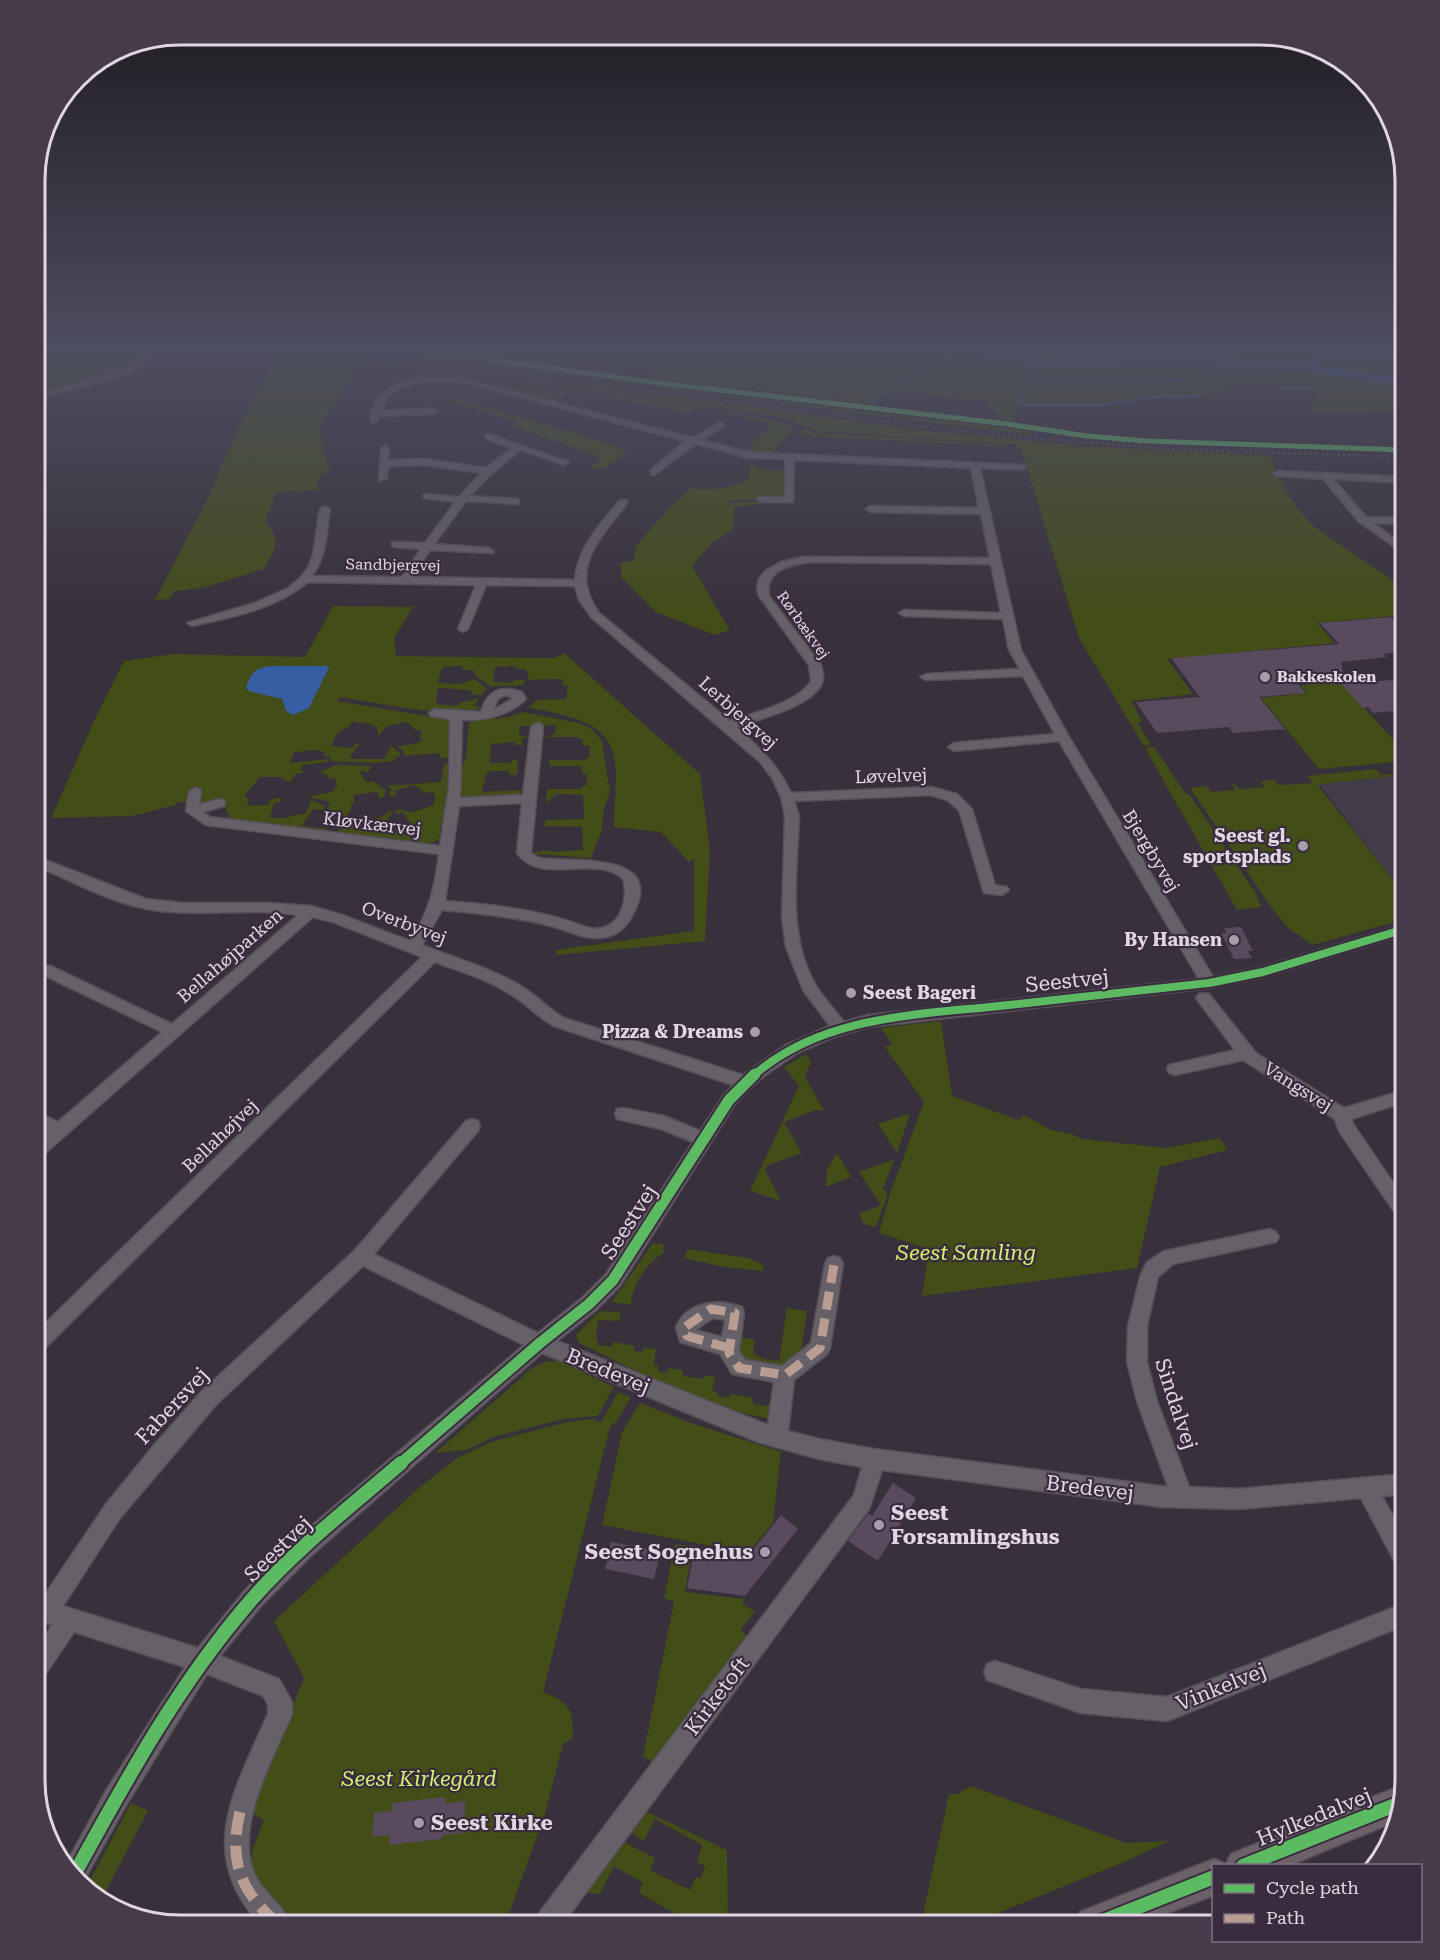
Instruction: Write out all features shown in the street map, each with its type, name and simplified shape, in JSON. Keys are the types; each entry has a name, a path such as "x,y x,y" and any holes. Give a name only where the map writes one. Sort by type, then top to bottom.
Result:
{"street":[{"path":"496,438 564,462"},
{"path":"679,438 748,455 789,459 1021,467"},
{"path":"654,472 698,438"},
{"path":"405,581 462,499 486,471 519,447"},
{"path":"382,479 385,448"},
{"path":"762,499 790,500 789,459"},
{"path":"384,463 426,462 486,471"},
{"name":"Bjergbyvej","path":"975,466 1015,650 1207,991"},
{"path":"1279,474 1395,480"},
{"path":"1326,477 1349,508 1395,543"},
{"path":"427,496 516,502"},
{"path":"578,583 594,539 623,502"},
{"path":"192,622 260,605 285,593 304,579 314,566 326,509"},
{"path":"871,509 985,511"},
{"path":"1362,520 1395,522"},
{"path":"396,544 489,551"},
{"name":"Rørbækvej","path":"728,726 802,698 813,689 818,678 815,665 761,591 763,579 773,570 789,562 821,558 996,561"},
{"name":"Sandbjergvej","path":"304,579 578,583"},
{"path":"463,629 482,582"},
{"name":"Lerbjergvej","path":"578,583 585,604 595,615 728,726 764,759 778,778 787,797 792,816 789,917 793,947 811,990 840,1028"},
{"path":"904,614 1008,616"},
{"path":"926,677 1026,672"},
{"path":"435,713 456,717 486,714"},
{"path":"413,947 432,922 438,905 453,802 456,717"},
{"path":"438,905 532,917 556,922 574,930 601,933 616,929 622,924 633,894 632,883 626,873 593,864 540,863 530,861 524,853 537,727"},
{"path":"954,747 1063,737"},
{"name":"Løvelvej","path":"787,797 931,791 952,797 965,809 989,890 1002,890"},
{"path":"195,792 193,811 219,803"},
{"path":"453,802 529,799"},
{"name":"Kløvkærvej","path":"193,811 206,821 446,851"},
{"name":"Overbyvej","path":"45,864 133,900 156,906 279,907 311,911 492,978 522,993 544,1014 559,1022 744,1082"},
{"name":"Bellahøjparken","path":"45,1143 311,911"},
{"name":"Seestvej","path":"78,1868 116,1798 202,1661 254,1597 304,1547 540,1343 589,1304 613,1280 704,1139 744,1082 765,1064 789,1050 840,1028 891,1018 1207,991 1395,932"},
{"name":"Bellahøjvej","path":"45,1335 433,955"},
{"path":"46,970 173,1031"},
{"name":"Vangsvej","path":"1207,991 1246,1053 1343,1116 1345,1126 1395,1198"},
{"name":"Vangsvej","path":"1175,1069 1246,1053"},
{"path":"1343,1116 1395,1099"},
{"path":"622,1114 664,1123 704,1139"},
{"path":"45,1123 59,1131"},
{"name":"Fabersvej","path":"45,1603 113,1511 209,1398 361,1256 472,1126"},
{"name":"Sindalvej","path":"1184,1498 1140,1379 1136,1347 1138,1317 1151,1270 1158,1262 1170,1257 1270,1237"},
{"path":"361,1256 540,1343"},
{"path":"777,1437 785,1375 820,1348 834,1264"},
{"name":"Bredevej","path":"540,1343 758,1432 819,1449 874,1459 1163,1497 1239,1499 1395,1485"},
{"path":"729,1348 729,1353 739,1368 785,1375"},
{"name":"Kirketoft","path":"553,1915 862,1502 874,1459"},
{"path":"1367,1489 1395,1539"},
{"path":"45,1612 202,1661 271,1687 280,1702 280,1714 240,1812 234,1851 243,1881 268,1915"},
{"name":"Vinkelvej","path":"995,1672 1081,1701 1167,1709 1395,1618"},
{"path":"45,1654 69,1619"},
{"name":"Hylkedalvej","path":"1248,1864 1392,1806"},
{"path":"1119,1915 1212,1878"}],"shaded area":[{"path":"1395,776 1395,882 1319,784"}],"green space":[{"path":"233,438 322,438 329,470 318,477 317,490 276,492 265,522 274,535 275,545 264,569 202,588 174,591 170,599 155,600 209,496"},
{"path":"548,438 593,438 628,451 605,468 590,468 600,460 599,456"},
{"path":"759,438 784,438 770,455 745,452"},
{"path":"857,438 904,438 1008,445 1008,447"},
{"path":"928,438 1005,438 1082,446 1271,456 1276,473 1297,508 1313,526 1395,583 1395,617 1317,623 1335,643 1167,659 1193,694 1132,701 1142,722 1137,723 1151,744 1144,746 1079,638 1021,448 1015,444"},
{"path":"752,463 758,469 786,471 786,497 728,501 731,503 765,501 755,505 734,507 733,529 712,543 692,566 730,630 715,635 656,612 621,577 621,562 634,561 636,546 669,508 691,488 720,488 741,483 748,480"},
{"path":"333,606 413,607 394,638 396,656 554,658 564,653 700,774 710,850 705,941 557,955 555,951 568,948 694,931 694,859 689,862 661,832 614,827 615,762 604,736 591,726 573,718 528,708 537,700 566,699 568,686 562,685 563,680 559,679 528,680 528,672 525,669 516,669 515,666 495,667 493,682 513,683 514,680 524,680 525,684 491,687 476,676 473,670 463,670 462,666 444,667 441,670 438,683 459,684 475,679 487,689 481,695 473,695 470,690 438,688 436,704 458,706 459,703 479,698 474,706 482,707 472,711 436,711 340,697 337,701 451,720 450,757 440,758 440,753 405,756 397,745 421,742 420,736 422,735 420,730 415,730 408,722 388,726 378,736 377,727 372,724 352,722 349,727 337,734 332,746 352,748 356,744 365,743 359,745 350,756 352,759 384,759 390,745 400,753 400,756 395,757 394,761 372,763 331,761 330,756 325,757 324,752 318,750 294,752 290,763 328,759 327,762 302,765 301,771 309,771 296,774 290,782 282,777 259,777 246,794 245,797 249,798 247,806 269,805 270,800 281,797 280,802 274,803 270,817 275,818 306,814 311,800 324,806 323,810 313,809 302,826 328,829 326,833 231,820 223,804 178,802 175,805 132,816 51,818 94,721 124,661 173,654 305,657","holes":["271,666 328,667 286,711"]},
{"path":"1339,681 1395,741 1395,762 1319,769 1261,698 1307,693 1301,685"},
{"path":"523,712 579,723 592,729 602,741 610,792 604,808 602,829 591,858 534,854 534,852 551,850 552,852 583,850 582,827 545,826 545,820 584,819 583,795 557,794 546,803 547,789 582,789 587,785 587,774 582,773 582,766 550,766 549,760 584,760 589,757 590,746 582,745 583,740 576,737 545,737 555,734 556,725 520,726 519,736 530,736 522,738 522,745 515,745 515,742 491,744 490,763 511,763 512,760 518,759 517,775 510,775 509,771 490,771 486,775 482,792 522,790 520,794 467,797 460,795 461,768 466,758 469,721 509,717"},
{"path":"1148,747 1154,747 1186,794 1189,794 1255,892 1262,907 1237,910 1146,750"},
{"path":"449,763 450,792 439,840 423,845 336,834 344,821 343,812 327,810 330,802 307,797 335,791 334,787 338,786 334,778 329,779 327,774 321,770 335,765 371,766 368,772 359,771 367,783 372,781 386,790 384,797 379,798 377,792 354,795 354,803 351,804 348,820 352,820 354,825 377,821 376,818 382,817 390,810 393,814 382,822 390,833 404,829 411,824 403,812 397,814 395,809 413,812 434,805 433,802 436,799 433,792 425,793 415,785 395,791 396,797 388,796 392,789 386,786 441,782 444,764"},
{"name":"Seest gl. sportsplads","path":"1376,769 1381,775 1395,774 1395,776 1320,784 1319,787 1395,882 1395,922 1313,945 1288,928 1271,907 1190,788 1206,786 1211,792 1235,790 1232,784 1240,789 1264,787 1261,781 1274,780 1279,785 1313,783 1307,776"},
{"name":"Seest Samling","path":"941,1021 952,1096 1019,1120 1024,1115 1051,1130 1072,1134 1082,1139 1166,1148 1220,1138 1227,1150 1160,1167 1137,1268 922,1296 929,1249 879,1233 890,1194 924,1102 885,1047 892,1044 881,1028"},
{"path":"806,1054 811,1061 805,1077 824,1111 816,1110 784,1122 802,1153 768,1165 765,1170 781,1201 750,1191 799,1086 784,1067"},
{"path":"908,1114 909,1117 897,1153 878,1124"},
{"path":"837,1153 851,1177 826,1187 827,1169"},
{"path":"895,1159 883,1188 888,1194 876,1227 864,1224 859,1214 881,1205 859,1172"},
{"path":"652,1244 663,1244 664,1253 652,1262 642,1275 634,1291 631,1305 612,1302"},
{"path":"688,1249 748,1258 762,1264 764,1271 724,1267 684,1258"},
{"path":"787,1308 807,1311 800,1357 783,1369 742,1361 736,1354 740,1337 755,1340 753,1353 763,1359 779,1361"},
{"path":"600,1311 621,1312 619,1321 598,1320 596,1337 599,1345 611,1347 614,1342 634,1346 634,1351 642,1352 644,1348 656,1349 654,1365 658,1366 658,1371 667,1373 668,1368 683,1370 683,1376 703,1379 705,1375 715,1377 712,1391 717,1392 718,1396 729,1398 730,1394 753,1398 753,1404 766,1406 773,1401 769,1419 695,1397 579,1343 576,1335"},
{"path":"547,1361 561,1362 614,1387 598,1416 563,1419 493,1437 467,1450 435,1453 531,1369"},
{"name":"Seest Kirkegård","path":"618,1392 631,1397 617,1421 610,1427 543,1692 564,1703 568,1708 571,1713 573,1738 563,1744 545,1814 509,1915 289,1915 260,1884 252,1865 254,1846 264,1820 250,1812 304,1678 274,1621 420,1487 457,1458 491,1442 567,1422 593,1419 601,1423"},
{"path":"640,1403 688,1422 781,1452 773,1523 748,1553 602,1525 622,1432"},
{"path":"675,1544 693,1546 685,1592 745,1599 742,1603 755,1612 741,1629 748,1638 654,1764 643,1756 674,1602 664,1598"},
{"path":"971,1786 1126,1843 1169,1841 1122,1863 993,1915 923,1915 949,1794 957,1794"},
{"path":"131,1803 148,1811 105,1892 90,1880"},
{"path":"645,1811 727,1850 728,1915 678,1915 639,1893 643,1883 614,1866 600,1894 589,1893 586,1879 618,1839 655,1858 650,1870 690,1890 696,1877 701,1878 705,1866 697,1862 702,1845 655,1819 644,1841 625,1829"}],"water":[{"path":"271,666 329,667 309,708 293,715 286,711 282,699 249,691 246,688 254,672"}],"building":[{"name":"Bakkeskolen","path":"1391,617 1395,621 1395,653 1383,654 1387,657 1341,662 1345,680 1298,684 1306,693 1259,697 1285,729 1233,733 1229,727 1157,733 1136,702 1200,697 1171,658 1339,644 1320,623"},
{"path":"1392,680 1395,683 1395,711 1373,713 1368,707 1363,708 1341,684"},
{"name":"By Hansen","path":"1241,927 1253,951 1248,951 1252,958 1234,959 1221,933 1227,933 1224,928"},
{"name":"Seest Forsamlingshus","path":"893,1483 916,1498 878,1561 848,1541 868,1514 872,1516"},
{"name":"Seest Sognehus","path":"781,1515 798,1529 745,1596 687,1588 695,1548 748,1556"},
{"path":"611,1542 661,1551 654,1579 605,1569"},
{"name":"Seest Kirke","path":"445,1797 445,1804 465,1801 464,1833 443,1835 442,1839 389,1845 390,1835 372,1837 374,1813 392,1811 392,1803"}],"railway":[{"path":"1034,438 1184,450 1395,457"}],"marked path":[{"path":"729,1348 687,1336 685,1327 711,1309 735,1313 729,1353 739,1368 785,1375 820,1348 834,1264"},
{"path":"240,1812 234,1849 238,1871 249,1892 268,1915"}],"cycle path":[{"path":"1117,438 1395,450"},
{"path":"78,1868 116,1798 202,1661 254,1597 304,1547 540,1343 589,1304 613,1280 729,1100 758,1071 809,1040 868,1021 1209,983 1263,972 1395,932"},
{"path":"1248,1864 1392,1806"},
{"path":"1118,1915 1212,1878"}],"place":[{"name":"Bakkeskolen","path":"1265,677"},
{"name":"Seest gl. sportsplads","path":"1303,846"},
{"name":"By Hansen","path":"1234,940"},
{"name":"Seest Bageri","path":"851,993"},
{"name":"Pizza & Dreams","path":"755,1032"},
{"name":"Seest Forsamlingshus","path":"879,1525"},
{"name":"Seest Sognehus","path":"765,1552"},
{"name":"Seest Kirke","path":"419,1823"}]}
